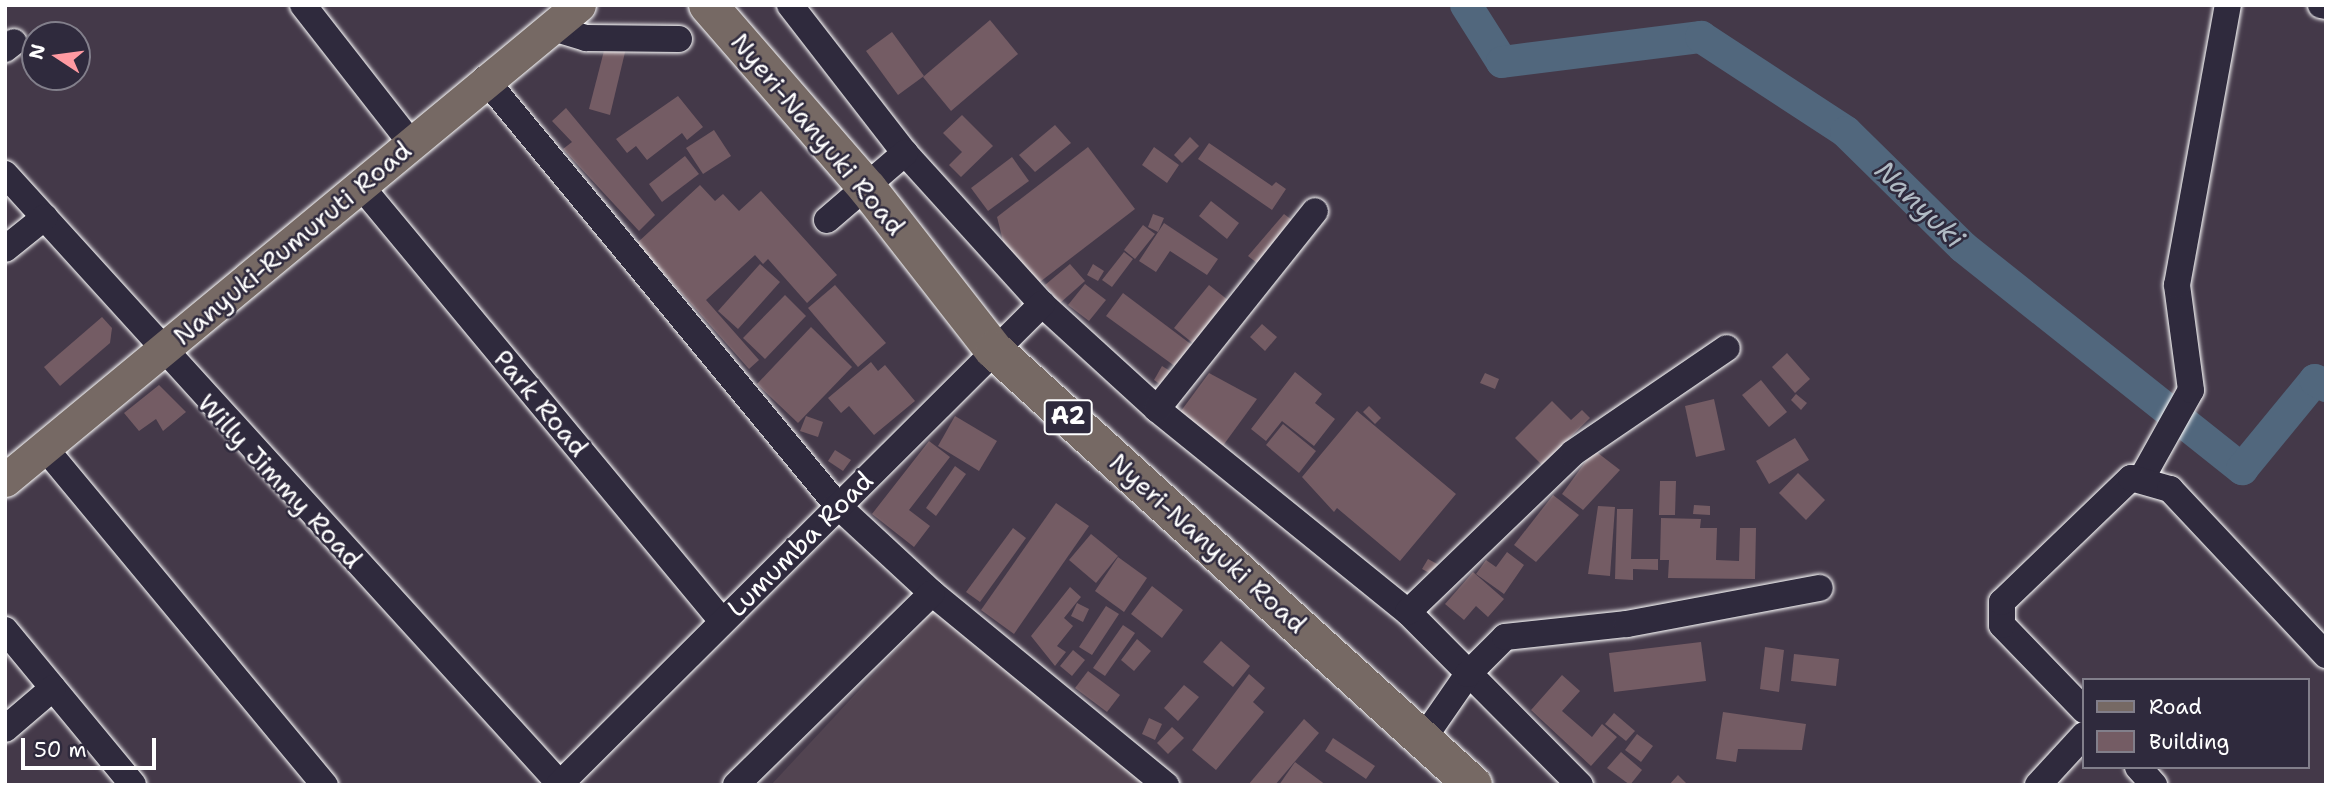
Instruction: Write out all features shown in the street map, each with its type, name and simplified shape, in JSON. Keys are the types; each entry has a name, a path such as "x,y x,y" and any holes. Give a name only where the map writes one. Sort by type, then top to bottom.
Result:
{"highway":[{"name":"Nyeri-Nanyuki Road","path":"708,5 867,189 993,350 1473,785"}],"main road":[{"name":"Nanyuki-Rumuruti Road","path":"5,480 162,354 485,79 578,6"}],"street":[{"path":"303,5 410,142"},
{"path":"790,5 905,153 1042,304 1157,409 1408,612 1580,785"},
{"path":"2143,476 2185,408 2192,376 2179,338 2177,285 2228,5"},
{"path":"550,27 598,39 679,39"},
{"path":"485,79 837,505 932,593 1166,785"},
{"path":"827,220 867,189 905,153"},
{"name":"Willy Jimmy Road","path":"5,174 162,354 560,784"},
{"name":"Park Road","path":"360,184 722,621"},
{"path":"1157,409 1315,211"},
{"path":"5,249 45,217"},
{"name":"Lumumba Road","path":"560,784 837,505 1042,304"},
{"path":"1408,612 1573,453 1727,348"},
{"path":"44,447 325,785"},
{"path":"2082,708 2001,625 2002,602 2131,478 2143,476 2171,489 2326,655"},
{"path":"1423,739 1468,674 1505,637 1627,624 1820,588"},
{"path":"736,785 932,593"},
{"path":"5,630 133,785"},
{"path":"5,729 53,688"},
{"path":"2038,785 2082,737"},
{"path":"2140,769 2154,785"}],"shaded area":[{"path":"940,603 1153,785 771,785"}],"building":[{"path":"990,20 1018,54 951,111 923,77"},
{"path":"892,32 924,76 898,95 866,51"},
{"path":"606,43 626,48 610,115 589,109"},
{"path":"678,96 703,127 687,140 682,133 647,160 636,146 627,153 616,139"},
{"path":"566,108 655,215 639,231 563,149 572,142 552,121"},
{"path":"962,115 993,146 961,177 949,165 962,152 943,133"},
{"path":"1055,125 1071,143 1035,172 1019,155"},
{"path":"714,130 731,156 703,174 686,148"},
{"path":"1190,137 1199,146 1182,163 1174,155"},
{"path":"1209,143 1272,186 1276,182 1286,189 1272,210 1198,159"},
{"path":"1088,147 1135,209 1032,288 1007,257 997,217"},
{"path":"1154,147 1179,165 1167,183 1142,165"},
{"path":"685,156 699,174 662,202 649,184"},
{"path":"1012,157 1029,181 988,211 971,188"},
{"path":"700,185 715,201 723,194 739,211 761,191 837,275 807,303 768,259 763,264 755,255 706,300 759,360 749,369 637,243"},
{"path":"1211,201 1239,223 1227,239 1199,216"},
{"path":"1153,214 1164,218 1158,232 1148,227"},
{"path":"1284,214 1292,220 1257,263 1248,256"},
{"path":"1164,223 1218,259 1207,275 1170,251 1156,272 1139,261"},
{"path":"1143,225 1155,234 1135,259 1124,250"},
{"path":"1124,252 1133,259 1112,287 1102,280"},
{"path":"760,264 780,282 738,329 718,311"},
{"path":"1070,264 1085,281 1060,303 1045,285"},
{"path":"1093,264 1104,271 1098,281 1087,275"},
{"path":"1085,284 1106,300 1089,321 1068,305"},
{"path":"835,285 886,343 858,367 808,308"},
{"path":"1209,285 1228,300 1194,344 1174,328"},
{"path":"1123,293 1192,345 1176,367 1106,316"},
{"path":"785,295 806,316 765,359 743,338"},
{"path":"102,317 112,328 110,343 60,386 44,367"},
{"path":"1262,324 1277,337 1265,351 1250,337"},
{"path":"811,327 852,367 798,423 757,384"},
{"path":"1787,353 1810,379 1795,393 1772,367"},
{"path":"871,362 878,371 885,365 915,401 874,435 849,406 841,413 828,398"},
{"path":"1162,366 1170,371 1161,385 1154,380"},
{"path":"1295,372 1322,394 1315,403 1335,419 1314,446 1282,421 1266,441 1251,429"},
{"path":"1209,373 1257,399 1222,447 1178,415"},
{"path":"1485,373 1499,379 1495,389 1480,383"},
{"path":"1761,380 1787,412 1769,427 1742,395"},
{"path":"159,385 186,412 163,431 156,419 139,431 124,413"},
{"path":"1796,394 1807,403 1801,410 1791,400"},
{"path":"1714,399 1725,450 1696,457 1685,406"},
{"path":"1552,401 1571,420 1582,410 1590,418 1542,465 1515,438"},
{"path":"1369,406 1381,418 1375,424 1363,412"},
{"path":"1357,411 1456,494 1400,561 1337,508 1334,512 1302,477"},
{"path":"806,416 823,422 818,437 800,431"},
{"path":"955,416 997,441 979,471 938,446"},
{"path":"1283,424 1316,451 1299,473 1266,445"},
{"path":"1795,438 1809,460 1769,484 1756,461"},
{"path":"929,441 950,457 909,510 930,526 914,547 872,514"},
{"path":"835,450 851,460 843,471 828,461"},
{"path":"1594,450 1620,470 1583,510 1562,494"},
{"path":"955,466 966,474 936,516 926,508"},
{"path":"1798,473 1825,500 1806,520 1779,493"},
{"path":"1660,481 1676,481 1675,515 1659,515"},
{"path":"1553,495 1579,515 1536,562 1514,545"},
{"path":"1056,503 1089,526 1014,634 981,610"},
{"path":"1694,505 1710,506 1710,515 1693,514"},
{"path":"1598,506 1615,507 1610,576 1588,574"},
{"path":"1617,509 1633,509 1631,559 1658,559 1658,570 1633,569 1633,580 1615,579"},
{"path":"1661,518 1701,519 1700,528 1717,528 1716,560 1739,561 1740,528 1756,528 1755,579 1668,578 1669,560 1660,560"},
{"path":"1013,528 1026,538 980,602 966,592"},
{"path":"1091,534 1118,556 1096,583 1069,560"},
{"path":"1507,552 1524,565 1504,594 1476,574 1486,560 1496,567"},
{"path":"1118,557 1147,578 1124,612 1095,591"},
{"path":"1428,559 1439,565 1433,575 1422,569"},
{"path":"1473,572 1504,599 1488,617 1476,606 1464,620 1445,604"},
{"path":"1152,586 1183,610 1162,638 1131,614"},
{"path":"1070,587 1081,597 1064,618 1073,626 1057,646 1066,652 1055,666 1031,636"},
{"path":"1077,603 1089,609 1083,622 1071,616"},
{"path":"1106,606 1119,614 1092,655 1079,647"},
{"path":"1123,625 1135,633 1105,676 1093,668"},
{"path":"1137,639 1151,651 1134,671 1121,660"},
{"path":"1221,641 1250,666 1233,687 1203,662"},
{"path":"1701,642 1706,681 1614,692 1609,653"},
{"path":"1765,647 1784,650 1779,692 1760,689"},
{"path":"1073,650 1085,660 1072,676 1060,666"},
{"path":"1794,654 1839,659 1836,686 1791,681"},
{"path":"1088,671 1120,695 1107,712 1075,688"},
{"path":"1249,674 1265,688 1253,702 1264,712 1216,770 1192,750"},
{"path":"1562,675 1580,691 1562,711 1592,737 1602,724 1617,737 1591,766 1531,710"},
{"path":"1184,685 1199,697 1178,721 1164,708"},
{"path":"1723,712 1806,724 1802,750 1738,749 1736,762 1716,759"},
{"path":"1614,713 1635,731 1626,741 1605,724"},
{"path":"1149,718 1162,724 1155,740 1142,734"},
{"path":"1304,719 1319,733 1275,785 1248,785"},
{"path":"1172,727 1184,738 1168,754 1157,743"},
{"path":"1637,734 1653,746 1641,762 1625,750"},
{"path":"1333,738 1375,766 1366,779 1325,751"},
{"path":"1621,752 1642,770 1630,785 1607,768"},
{"path":"1295,762 1326,785 1279,785"},
{"path":"1678,775 1688,785 1669,785"}],"waterway":[{"name":"Nanyuki","path":"1466,5 1502,62 1701,37 1846,132 1963,247 2242,469 2315,380 2326,386"}]}
